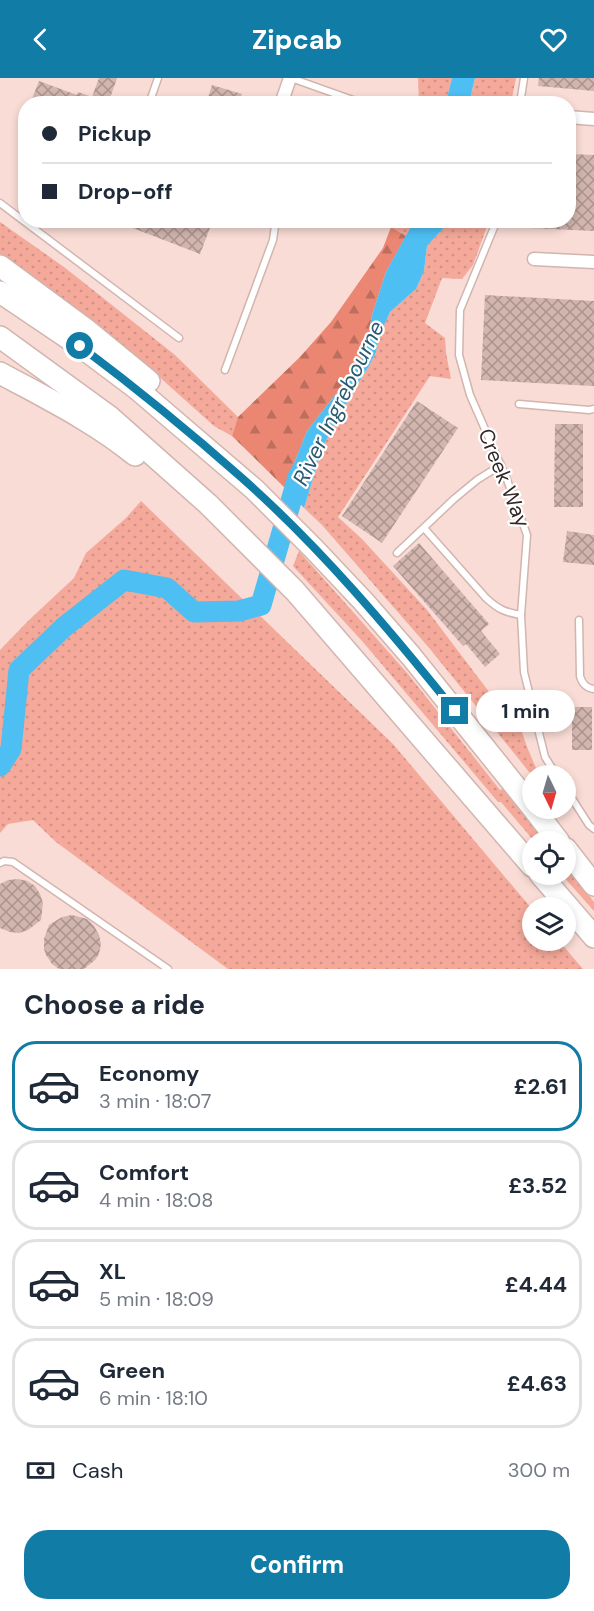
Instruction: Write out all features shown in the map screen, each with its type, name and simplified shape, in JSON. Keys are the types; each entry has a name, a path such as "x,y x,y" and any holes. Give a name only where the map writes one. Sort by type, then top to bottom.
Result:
{"highway":[{"path":"0,266 88,331 225,446 248,484"},
{"path":"0,292 80,346 136,388 248,484 364,602 411,656 522,794"},
{"path":"0,337 110,417 208,504 295,591 522,854"},
{"path":"0,373 118,442 177,490 208,504"},
{"path":"541,819 551,831"},
{"path":"576,862 594,885"},
{"path":"549,885 594,937"}],"street":[{"path":"284,96 291,78"},
{"path":"576,118 594,119"},
{"path":"534,259 594,262"}],"lane":[{"path":"152,96 158,78"},
{"path":"291,78 342,96"},
{"path":"521,96 524,78"},
{"path":"0,203 18,217"},
{"path":"33,228 179,338"},
{"path":"225,370 273,240 275,228"},
{"name":"Creek Way","path":"494,228 460,310 459,355 470,395 501,465 527,535 521,615 524,672 544,757 549,765"},
{"path":"519,404 594,409"},
{"path":"397,553 454,499 477,480 501,465"},
{"path":"424,528 497,608 521,615"},
{"path":"579,620 580,676 586,686 594,689"},
{"path":"576,805 594,830"},
{"path":"0,863 13,862 168,969"}],"shaded area":[{"path":"418,78 452,78 448,96 419,96"},
{"path":"475,78 516,78 512,96 471,96"},
{"path":"0,222 64,267 175,355 238,417 232,436 214,426 146,365 0,254"},
{"path":"393,228 410,228 406,236"},
{"path":"443,228 486,228 473,265 462,279 442,278 425,323 445,338 451,379 430,376 338,517 362,539 427,610 499,705 511,700 535,765 524,765 430,649 322,525 304,508 323,446 376,352 378,339 390,312 416,289 424,271 427,246"},
{"path":"141,501 393,744 522,897 522,951 568,951 583,969 228,969 56,842 33,820 8,824 0,833 0,650 74,578 86,553 126,518"},
{"path":"299,551 408,674 500,790 503,789 522,813 522,819 527,819 537,831 526,831 501,802 498,802 363,642 293,566"},
{"path":"576,880 594,902 594,911 571,885 576,885"}],"green space":[{"path":"391,228 406,236 386,272 372,315 366,348 357,367 307,431 286,489 232,436 238,417 300,357 331,322 383,248"}],"water":[{"path":"452,78 475,78 471,96 448,96"},
{"path":"410,228 443,228 427,246 424,271 416,289 390,312 369,366 323,446 304,508 286,489 287,481 307,431 357,367 366,348 372,315 386,272"}],"building":[{"path":"99,78 117,78 111,96 92,96"},
{"path":"539,78 594,78 594,91 538,86"},
{"path":"39,81 77,95 78,92 89,96 33,96"},
{"path":"212,85 242,94 241,96 209,96"},
{"path":"576,154 594,155 594,231 530,228 576,228"},
{"path":"133,228 210,228 200,254"},
{"path":"485,295 594,301 594,386 481,380"},
{"path":"417,401 458,428 382,543 342,516"},
{"path":"555,424 583,424 583,507 554,507"},
{"path":"567,531 594,535 594,565 563,562"},
{"path":"419,543 489,624 481,631 500,654 485,667 466,644 463,646 393,566"},
{"path":"572,707 592,707 592,750 572,750"},
{"path":"18,879 35,886 43,903 41,920 28,930 19,933 0,928 0,884"},
{"path":"72,915 87,919 94,926 101,944 99,954 84,969 59,969 46,955 44,939 49,925 62,917"}],"waterway":[{"name":"River Ingrebourne","path":"0,766 11,749 19,670 64,627 124,580 167,588 194,612 239,611 261,605 298,477 303,469"}],"route":[{"path":"80,346 136,388 254,489 364,602 455,711"}]}
